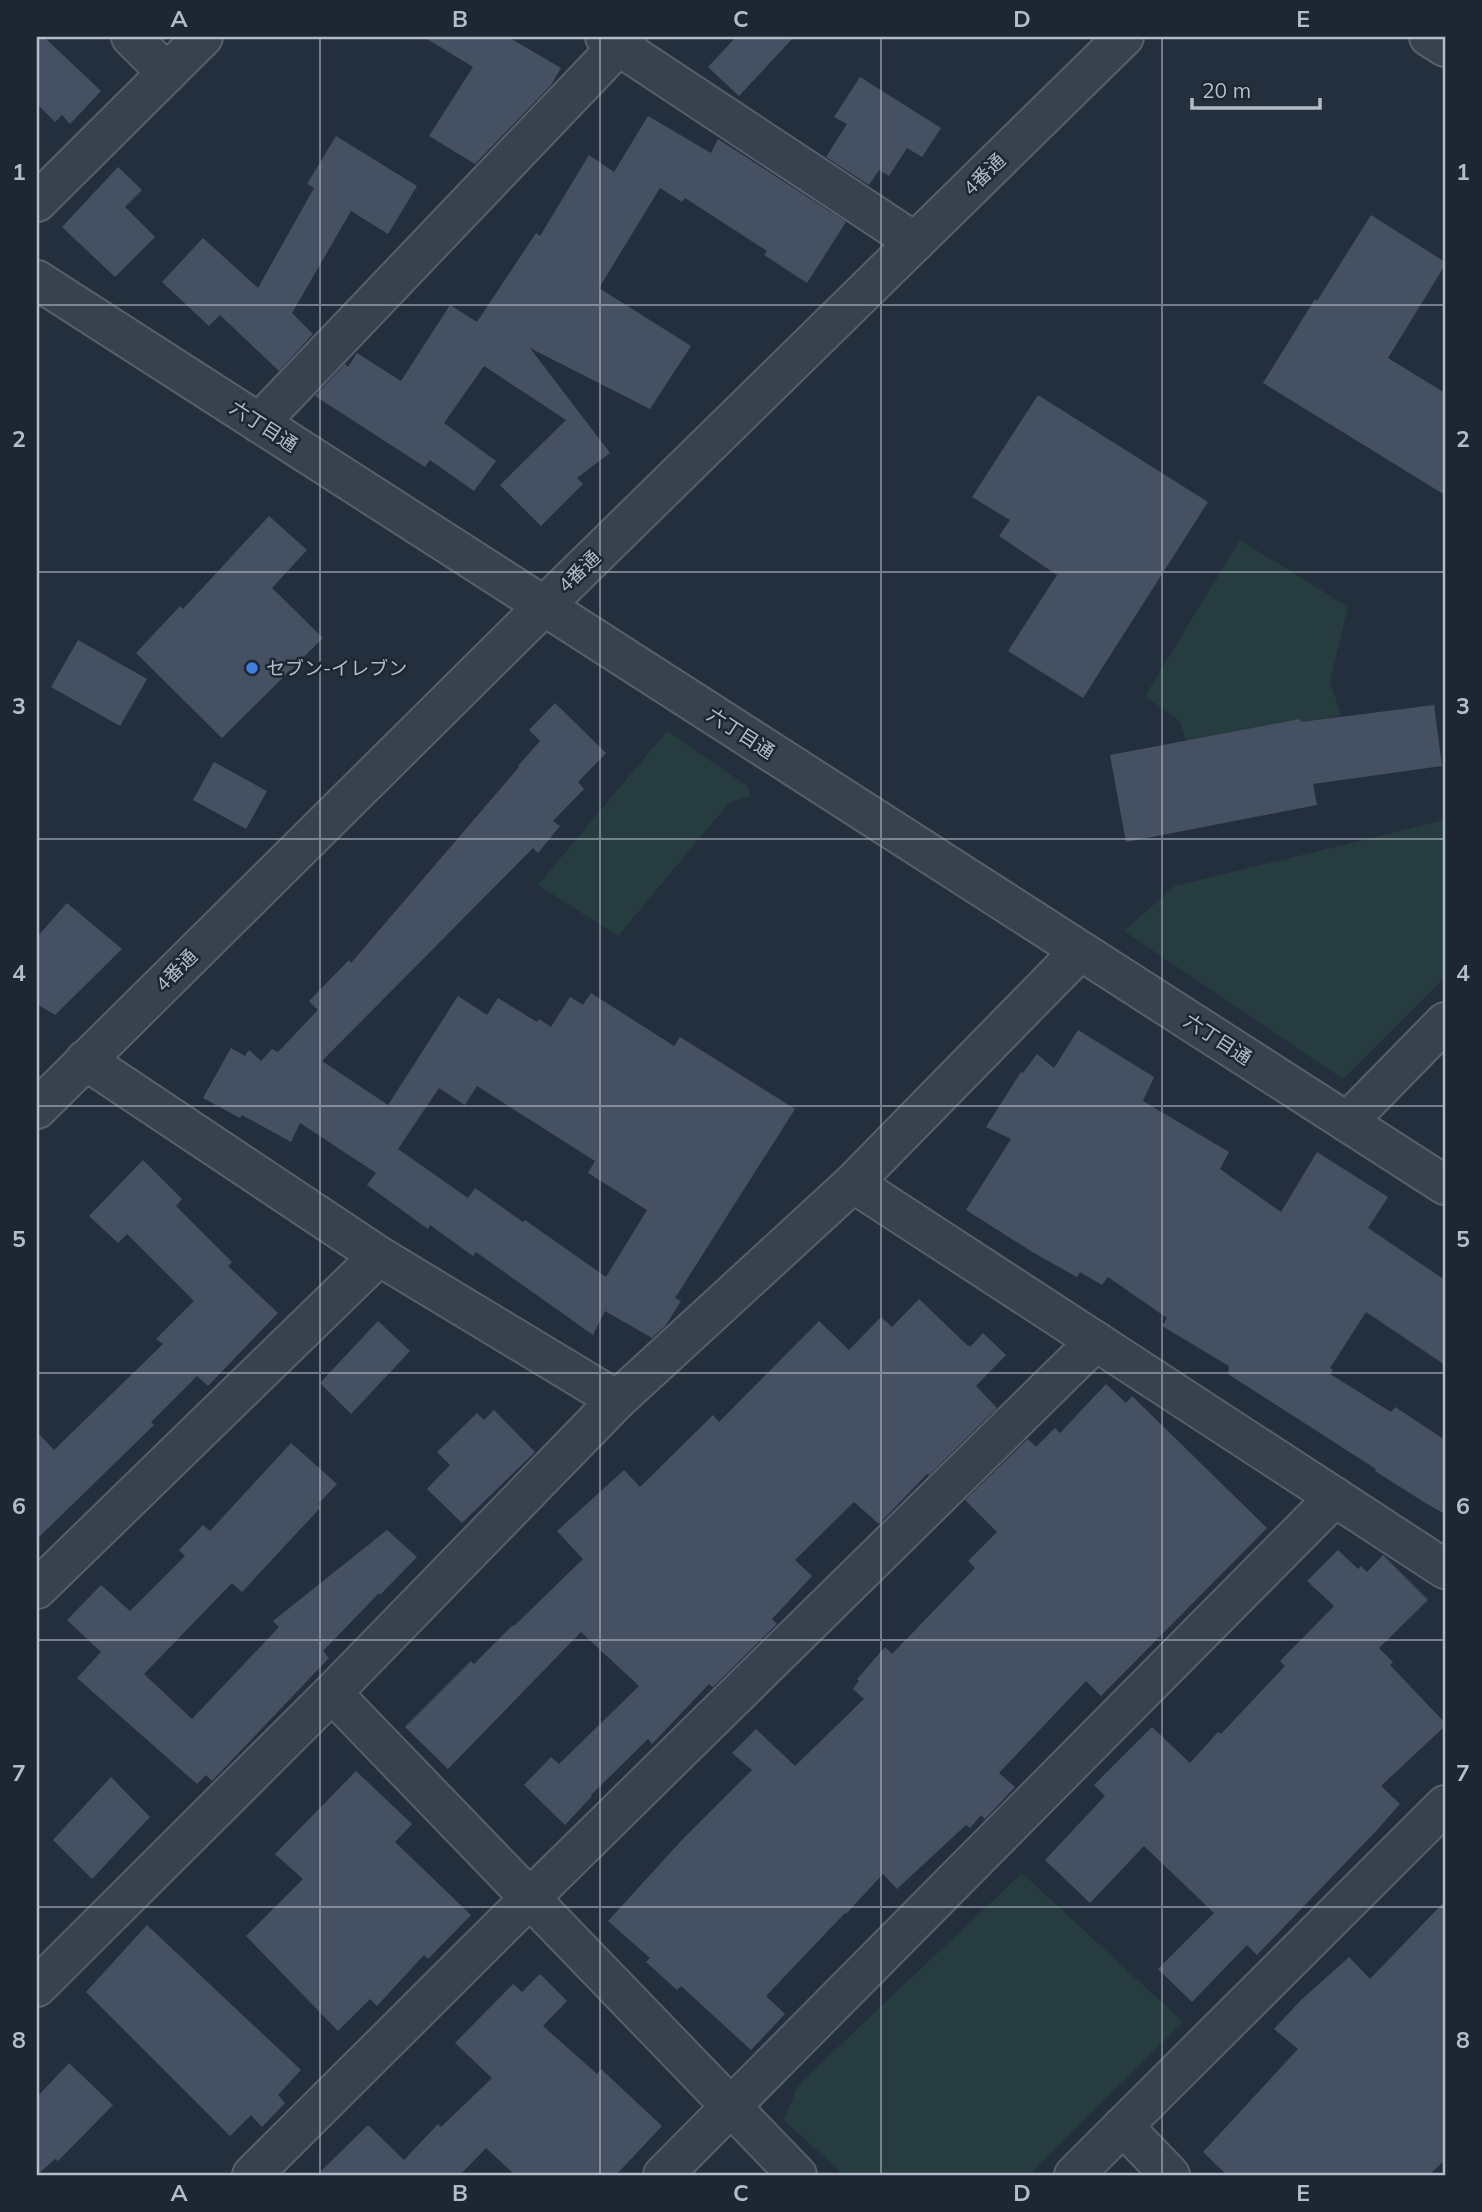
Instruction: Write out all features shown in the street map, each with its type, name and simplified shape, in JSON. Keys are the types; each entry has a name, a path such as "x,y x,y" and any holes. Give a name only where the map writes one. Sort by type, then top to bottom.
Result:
{"street":[{"path":"131,37 167,73"},
{"path":"37,202 203,37"},
{"name":"4番通","path":"37,1109 1124,37"},
{"path":"1429,37 1445,47"},
{"path":"259,423 617,40 915,242"},
{"name":"六丁目通","path":"37,280 1445,1185"},
{"path":"37,1987 332,1693 617,1400 853,1183 1080,951"},
{"path":"1347,1122 1445,1022"},
{"path":"85,1060 379,1256 617,1400"},
{"path":"853,1183 1445,1569"},
{"path":"37,1589 379,1256"},
{"path":"252,2175 1096,1341"},
{"path":"663,2175 1335,1497"},
{"path":"332,1693 797,2175"},
{"path":"1074,2175 1445,1805"},
{"path":"1123,2126 1170,2175"}],"green space":[{"path":"1240,540 1348,607 1330,682 1341,715 1189,753 1180,721 1145,696"},
{"path":"667,731 747,786 751,796 729,803 618,936 538,885"},
{"path":"1445,820 1445,977 1343,1079 1124,931 1175,886"},
{"path":"1022,1873 1183,2022 1029,2175 844,2175 784,2120 798,2085"}],"building":[{"path":"37,37 44,37 101,91 70,124 62,115 55,122 37,104"},
{"path":"424,37 508,37 561,68 551,85 475,164 429,136 473,67"},
{"path":"736,37 794,37 739,96 708,67"},
{"path":"860,77 941,128 922,157 907,148 889,176 879,170 869,185 826,157 847,124 834,117"},
{"path":"648,116 711,153 718,139 846,222 807,283 764,255 767,251 685,198 682,202 660,188 599,288 691,346 650,409 530,348 610,453 577,478 583,484 541,526 500,485 566,420 484,366 444,423 496,461 474,491 430,460 425,467 315,396 345,364 348,367 357,353 401,381 450,305 477,322 536,233 540,236 589,155 614,172"},
{"path":"336,136 417,186 388,234 351,211 292,313 313,334 279,371 220,315 209,326 162,282 203,238 258,288 314,188 307,184"},
{"path":"118,167 142,190 125,207 155,237 115,277 62,227"},
{"path":"1371,215 1445,262 1388,358 1445,393 1445,495 1263,383"},
{"path":"1038,395 1208,502 1083,698 1008,651 1057,575 999,536 1010,520 972,497"},
{"path":"269,516 307,550 272,588 323,638 222,738 136,653 180,606 183,609"},
{"path":"78,640 147,679 120,726 51,687"},
{"path":"555,703 606,753 578,782 584,789 553,821 560,826 538,853 533,848 322,1061 388,1105 458,996 487,1015 498,998 537,1022 539,1019 551,1027 570,997 583,1005 591,993 674,1046 680,1037 795,1109 675,1298 681,1301 666,1325 652,1338 605,1311 593,1335 476,1252 473,1256 430,1225 428,1229 367,1185 376,1173 300,1123 291,1142 242,1115 240,1118 203,1098 231,1048 245,1056 249,1050 261,1061 272,1049 278,1052 318,1010 309,1001 349,960 351,963 540,741 529,730","holes":["477,1086 595,1161 588,1173 647,1210 606,1277 475,1188 468,1198 398,1149 439,1088 465,1105"]},
{"path":"1434,705 1442,766 1313,784 1317,805 1126,842 1110,755 1300,719 1301,722"},
{"path":"214,762 267,791 246,829 193,800"},
{"path":"67,903 122,949 55,1015 37,1004 37,937"},
{"path":"1078,1030 1154,1077 1143,1101 1229,1152 1220,1169 1281,1212 1317,1152 1388,1197 1368,1228 1445,1280 1445,1365 1366,1312 1330,1368 1333,1370 1330,1374 1391,1412 1395,1407 1445,1440 1445,1514 1228,1374 1229,1366 1162,1326 1167,1318 1108,1277 1102,1285 1080,1272 1077,1277 966,1210 1011,1139 986,1127 1021,1072 1023,1073 1037,1054 1054,1068"},
{"path":"143,1160 182,1199 176,1206 232,1262 228,1266 278,1313 208,1386 197,1376 151,1422 154,1425 37,1539 37,1432 54,1450 163,1344 156,1339 194,1301 127,1234 118,1243 89,1216"},
{"path":"919,1299 968,1346 983,1333 1006,1355 976,1386 997,1408 879,1524 854,1502 795,1560 812,1576 772,1619 777,1624 713,1687 709,1684 652,1744 648,1739 591,1795 565,1825 524,1785 551,1757 559,1764 639,1686 581,1632 448,1769 405,1727 471,1661 474,1664 583,1559 557,1531 624,1470 640,1487 713,1415 719,1422 819,1321 849,1350 881,1317 892,1327"},
{"path":"378,1321 410,1351 351,1414 320,1383"},
{"path":"1106,1384 1126,1403 1132,1396 1267,1528 1101,1696 1086,1681 999,1773 1015,1787 985,1819 981,1815 970,1828 966,1825 897,1889 883,1874 766,1996 785,2014 751,2050 681,1986 677,1990 646,1962 650,1958 608,1921 681,1841 752,1770 732,1753 756,1729 795,1766 864,1699 853,1689 859,1681 857,1679 885,1647 892,1654 975,1568 968,1561 997,1532 965,1500 1028,1439 1036,1447 1055,1428 1060,1433"},
{"path":"494,1410 535,1452 462,1523 427,1489 450,1465 437,1452 477,1413 484,1420"},
{"path":"291,1443 337,1484 318,1504 321,1507 242,1592 232,1583 144,1674 192,1719 279,1627 273,1621 387,1530 417,1557 323,1651 329,1658 212,1781 206,1775 197,1784 77,1678 101,1652 67,1620 101,1585 130,1611 185,1556 179,1550 203,1525 210,1531"},
{"path":"1338,1550 1358,1569 1361,1566 1367,1572 1383,1555 1428,1600 1379,1648 1393,1662 1390,1665 1445,1726 1381,1786 1400,1804 1376,1831 1257,1955 1247,1945 1192,2002 1158,1969 1214,1913 1144,1846 1090,1903 1045,1860 1105,1796 1094,1785 1152,1727 1190,1763 1218,1732 1221,1734 1285,1666 1280,1661 1334,1606 1307,1581"},
{"path":"356,1771 412,1824 395,1842 471,1915 428,1959 424,1955 377,2006 370,1999 338,2031 246,1936 303,1879 275,1854"},
{"path":"111,1777 150,1817 92,1879 53,1840"},
{"path":"1445,1901 1445,2160 1429,2175 1227,2175 1203,2152 1298,2049 1274,2029 1301,2000 1349,1957 1370,1979"},
{"path":"147,1925 301,2070 278,2095 285,2103 262,2127 251,2115 230,2136 86,1992"},
{"path":"540,1974 567,2001 543,2026 597,2074 601,2069 662,2126 616,2175 515,2175 486,2148 460,2175 317,2175 368,2125 404,2160 438,2124 441,2127 492,2078 455,2043 513,1984 522,1992"},
{"path":"69,2063 113,2105 58,2161 55,2159 37,2175 37,2097"}],"place":[{"name":"セブン-イレブン","path":"252,668"}]}
